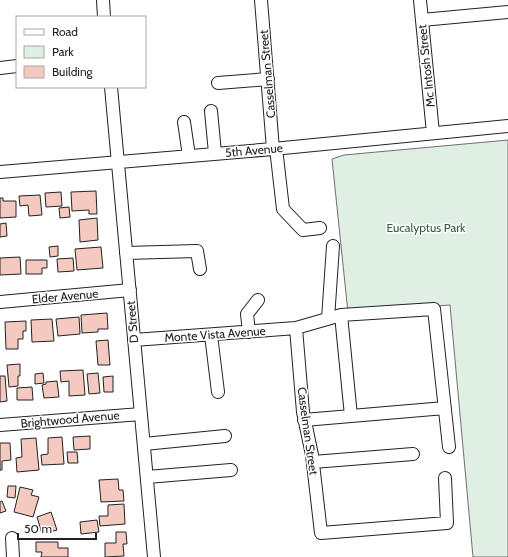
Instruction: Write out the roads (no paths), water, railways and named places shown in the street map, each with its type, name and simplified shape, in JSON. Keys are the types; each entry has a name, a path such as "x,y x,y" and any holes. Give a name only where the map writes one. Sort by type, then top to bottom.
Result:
{"street":[{"path":"103,0 104,16"},
{"name":"Casselman Street","path":"261,0 275,148 283,209 303,230 320,228"},
{"name":"Mc Intosh Street","path":"420,0 433,133"},
{"path":"422,20 508,12"},
{"path":"0,68 16,66"},
{"path":"218,83 268,79"},
{"name":"D Street","path":"111,88 154,557"},
{"path":"211,111 215,153"},
{"path":"184,122 189,156"},
{"name":"5th Avenue","path":"0,172 508,126"},
{"path":"328,319 333,246"},
{"path":"126,253 197,251 200,269"},
{"name":"Elder Avenue","path":"0,302 130,290"},
{"path":"249,332 247,314 258,300"},
{"name":"Monte Vista Avenue","path":"134,340 296,328 341,315 434,309 445,408"},
{"path":"341,315 351,416"},
{"name":"Casselman Street","path":"296,328 303,412 313,462 321,533 446,523 445,478"},
{"path":"211,335 218,392"},
{"path":"304,420 445,408 449,447"},
{"name":"Brightwood Avenue","path":"0,425 141,414"},
{"path":"144,444 225,436"},
{"path":"313,462 413,454"},
{"path":"147,477 231,470"},
{"path":"12,538 13,557"}],"park label":[{"name":"Eucalyptus Park","path":"426,227"}]}
